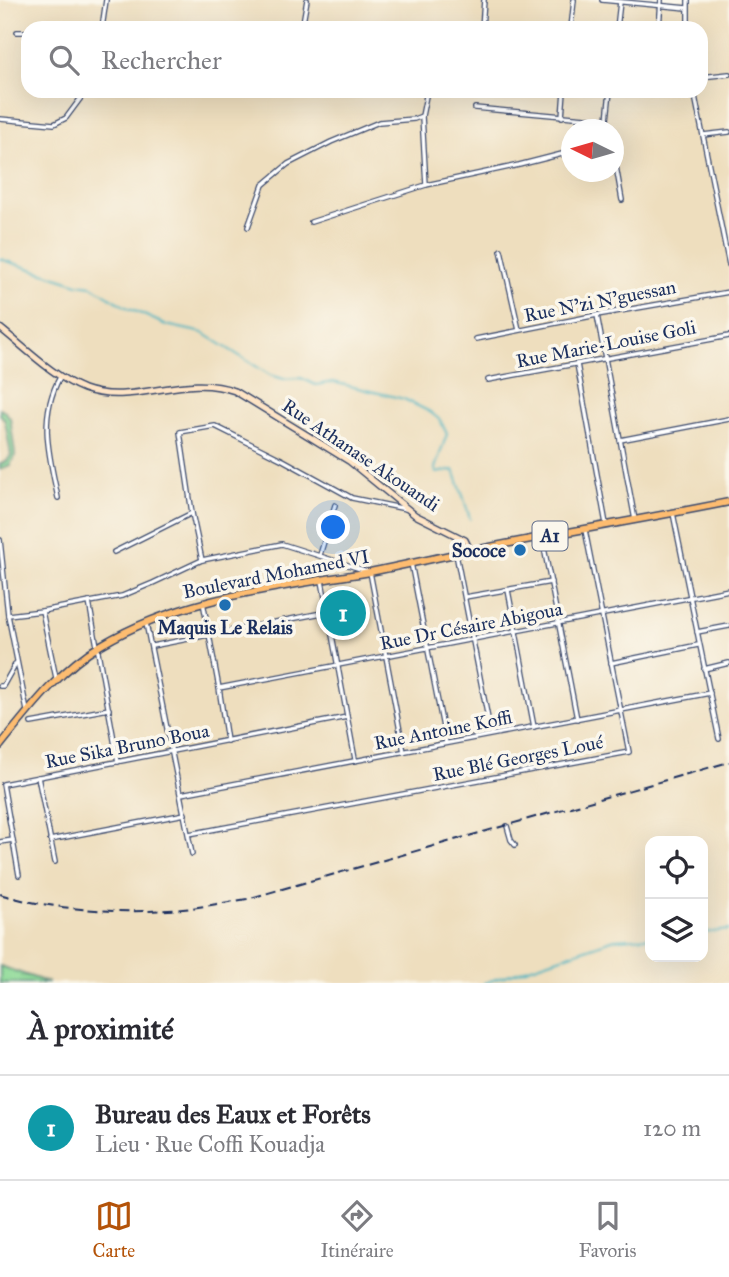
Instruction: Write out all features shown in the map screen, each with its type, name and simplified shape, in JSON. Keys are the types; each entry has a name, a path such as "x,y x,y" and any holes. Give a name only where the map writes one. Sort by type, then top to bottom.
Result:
{"main road":[{"name":"Boulevard Mohamed VI","path":"0,746 57,680 97,647 146,621 203,602 729,502"}],"street":[{"path":"103,21 106,0"},
{"path":"303,21 307,0"},
{"path":"482,21 484,0"},
{"path":"572,21 574,0"},
{"path":"602,0 687,8"},
{"path":"660,21 661,0"},
{"path":"688,0 688,21"},
{"path":"618,21 620,2"},
{"path":"708,76 729,74"},
{"path":"0,119 54,124 66,118 81,98"},
{"path":"426,98 422,116 426,185"},
{"path":"562,117 563,98"},
{"path":"607,119 609,98"},
{"path":"695,98 729,265"},
{"path":"475,108 592,119"},
{"path":"248,227 263,186 288,164 379,122 422,116"},
{"path":"703,135 729,132"},
{"path":"311,222 426,185 561,154"},
{"path":"619,182 622,200"},
{"path":"501,250 519,330"},
{"name":"Rue N'zi N'guessan","path":"476,339 729,292"},
{"path":"597,315 635,520"},
{"name":"Rue Athanase Akouandi","path":"0,328 60,377 84,389 114,394 190,384 223,386 248,398 349,461 406,509 465,540 470,550"},
{"name":"Rue Marie-Louise Goli","path":"488,380 729,336"},
{"path":"577,364 606,526"},
{"path":"58,498 50,459 47,416 53,390 60,377"},
{"path":"620,440 729,419"},
{"path":"202,559 180,432 215,426 352,498 406,509"},
{"path":"320,555 335,505"},
{"path":"114,552 192,513"},
{"path":"673,513 719,739"},
{"name":"Rue Blé Georges Loué","path":"189,834 629,752 585,530"},
{"path":"542,537 577,719"},
{"path":"0,540 8,615 27,713"},
{"path":"8,615 122,596 202,559 282,544 370,572 404,752"},
{"path":"456,554 491,734"},
{"path":"411,563 447,744"},
{"path":"321,579 355,760"},
{"path":"465,597 551,582"},
{"path":"508,590 534,727"},
{"name":"Rue Dr Césaire Abigoua","path":"219,688 729,590"},
{"path":"89,602 118,762"},
{"path":"203,602 227,741"},
{"path":"42,611 57,680"},
{"path":"152,646 327,612"},
{"path":"146,621 192,854"},
{"path":"697,632 729,626"},
{"path":"611,663 699,645"},
{"path":"0,686 3,686 17,661"},
{"path":"704,669 729,663"},
{"name":"Rue Antoine Koffi","path":"181,794 709,693"},
{"path":"31,723 109,709"},
{"name":"Rue Sika Bruno Boua","path":"19,875 3,783 347,717"},
{"path":"38,777 55,862"},
{"path":"50,840 185,814"},
{"path":"507,826 510,840 515,845"},
{"path":"0,842 13,840"}],"green space":[{"path":"0,409 10,418 15,455 10,465 0,469 0,464 7,461 11,455 5,420"},
{"path":"0,966 49,983 0,983"}],"waterway":[{"path":"0,259 92,286 126,307 166,325 203,333 270,375 284,379 301,378 316,385 333,382 404,399 430,412 440,420 447,434 435,468 436,473 454,470 470,519"},
{"path":"708,932 729,930"},
{"path":"484,983 615,939 645,937"}],"railway":[{"path":"0,894 67,908 114,911 183,909 247,899 729,762"}],"place":[{"name":"Sococe","path":"520,550"},
{"name":"Maquis Le Relais","path":"225,605"},
{"name":"Bureau des Eaux et Forêts","path":"343,613"}]}
